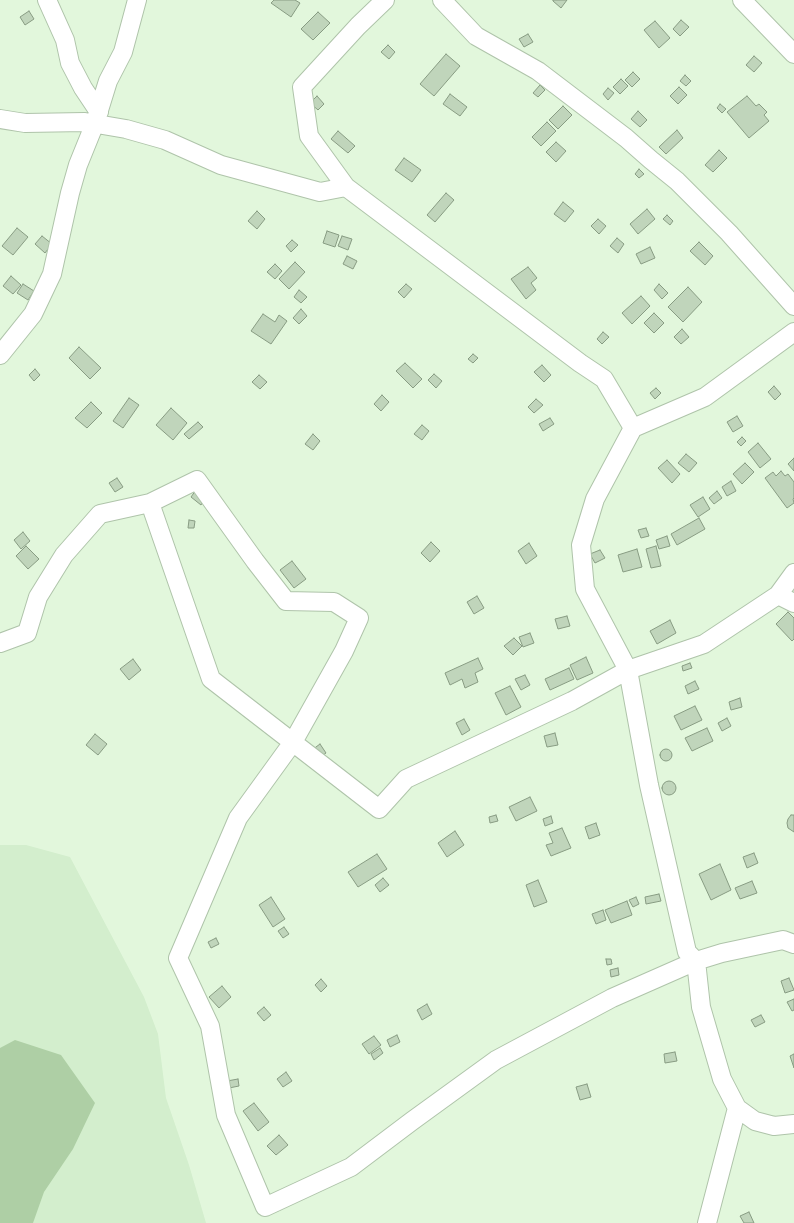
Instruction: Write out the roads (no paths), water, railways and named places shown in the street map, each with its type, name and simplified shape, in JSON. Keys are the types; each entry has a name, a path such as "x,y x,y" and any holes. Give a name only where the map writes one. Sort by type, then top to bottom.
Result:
{"street":[{"path":"47,0 65,40 70,63 97,118"},
{"path":"0,355 33,314 52,274 78,164 97,118 108,82 123,52 137,0"},
{"path":"385,0 358,26 302,87 308,136 346,187 580,363 604,379 633,428"},
{"path":"442,0 476,36 538,71 626,138 677,181 730,233 794,306"},
{"path":"742,0 794,54"},
{"path":"0,119 24,123 85,122 97,118 126,129 165,140 221,165 320,192 346,187"},
{"path":"0,131 24,123"},
{"path":"794,332 704,397 633,428 595,499 582,545 585,589 628,670 649,785 687,952 696,961 701,1007 722,1079 737,1108 755,1121 774,1126 794,1124"},
{"path":"0,643 27,633 38,597 64,555 100,514 150,503 197,480 255,561 286,601 334,602 359,618 344,651 293,742 238,818 178,958 210,1026 226,1115 265,1207 351,1167 496,1060 612,998 696,961 722,953 783,940 794,944"},
{"path":"150,503 210,679 379,809 406,778 572,700 628,670 704,644 786,599 794,573"},
{"path":"707,1223 737,1108"}]}
